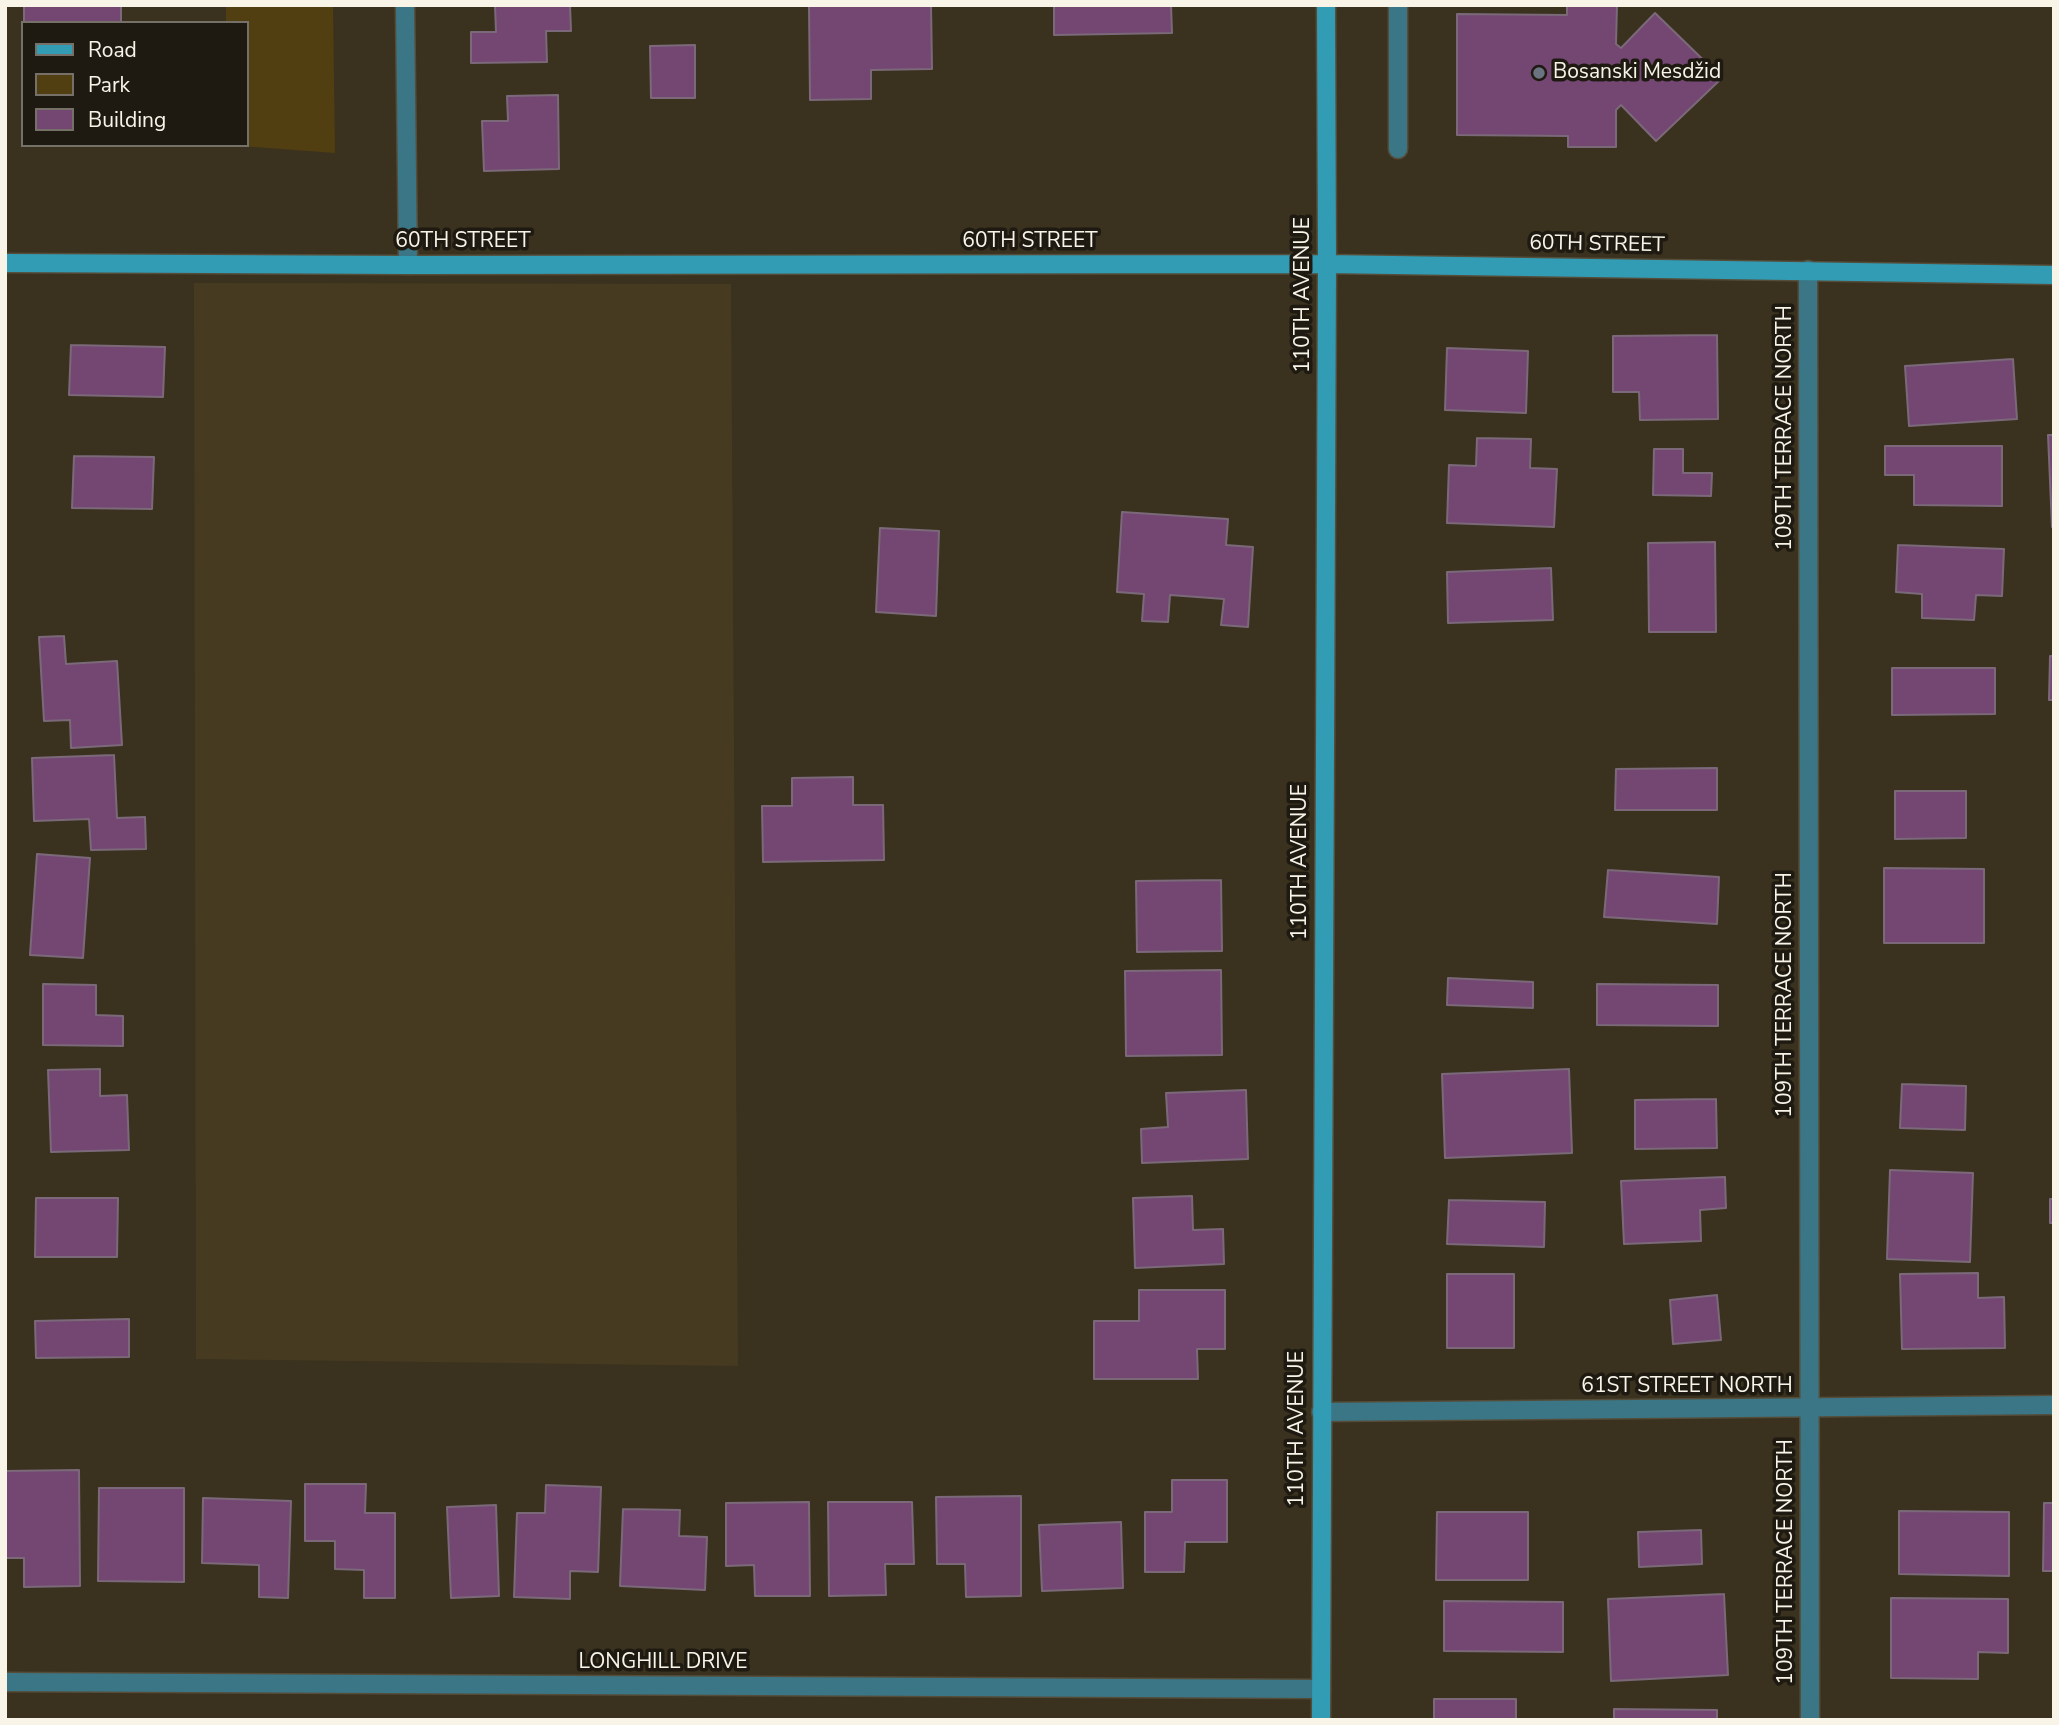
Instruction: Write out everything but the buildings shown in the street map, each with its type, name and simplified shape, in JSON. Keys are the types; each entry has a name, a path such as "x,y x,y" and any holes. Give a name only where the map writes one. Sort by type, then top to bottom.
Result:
{"street":[{"path":"405,5 408,265"},
{"name":"110TH AVENUE","path":"1321,1720 1328,264 1326,5"},
{"path":"1398,5 1398,149"},
{"name":"60TH STREET","path":"5,263 1328,264 2054,275"},
{"name":"109TH TERRACE NORTH","path":"1808,270 1810,1720"},
{"name":"61ST STREET NORTH","path":"1321,1412 2054,1405"},
{"name":"LONGHILL DRIVE","path":"5,1682 1321,1689"}],"shaded area":[{"path":"194,283 731,284 738,1366 196,1359"}],"green space":[{"path":"226,5 333,5 335,153 248,146 248,21 226,21"}],"place":[{"name":"Bosanski Mesdžid","path":"1539,73"}]}
